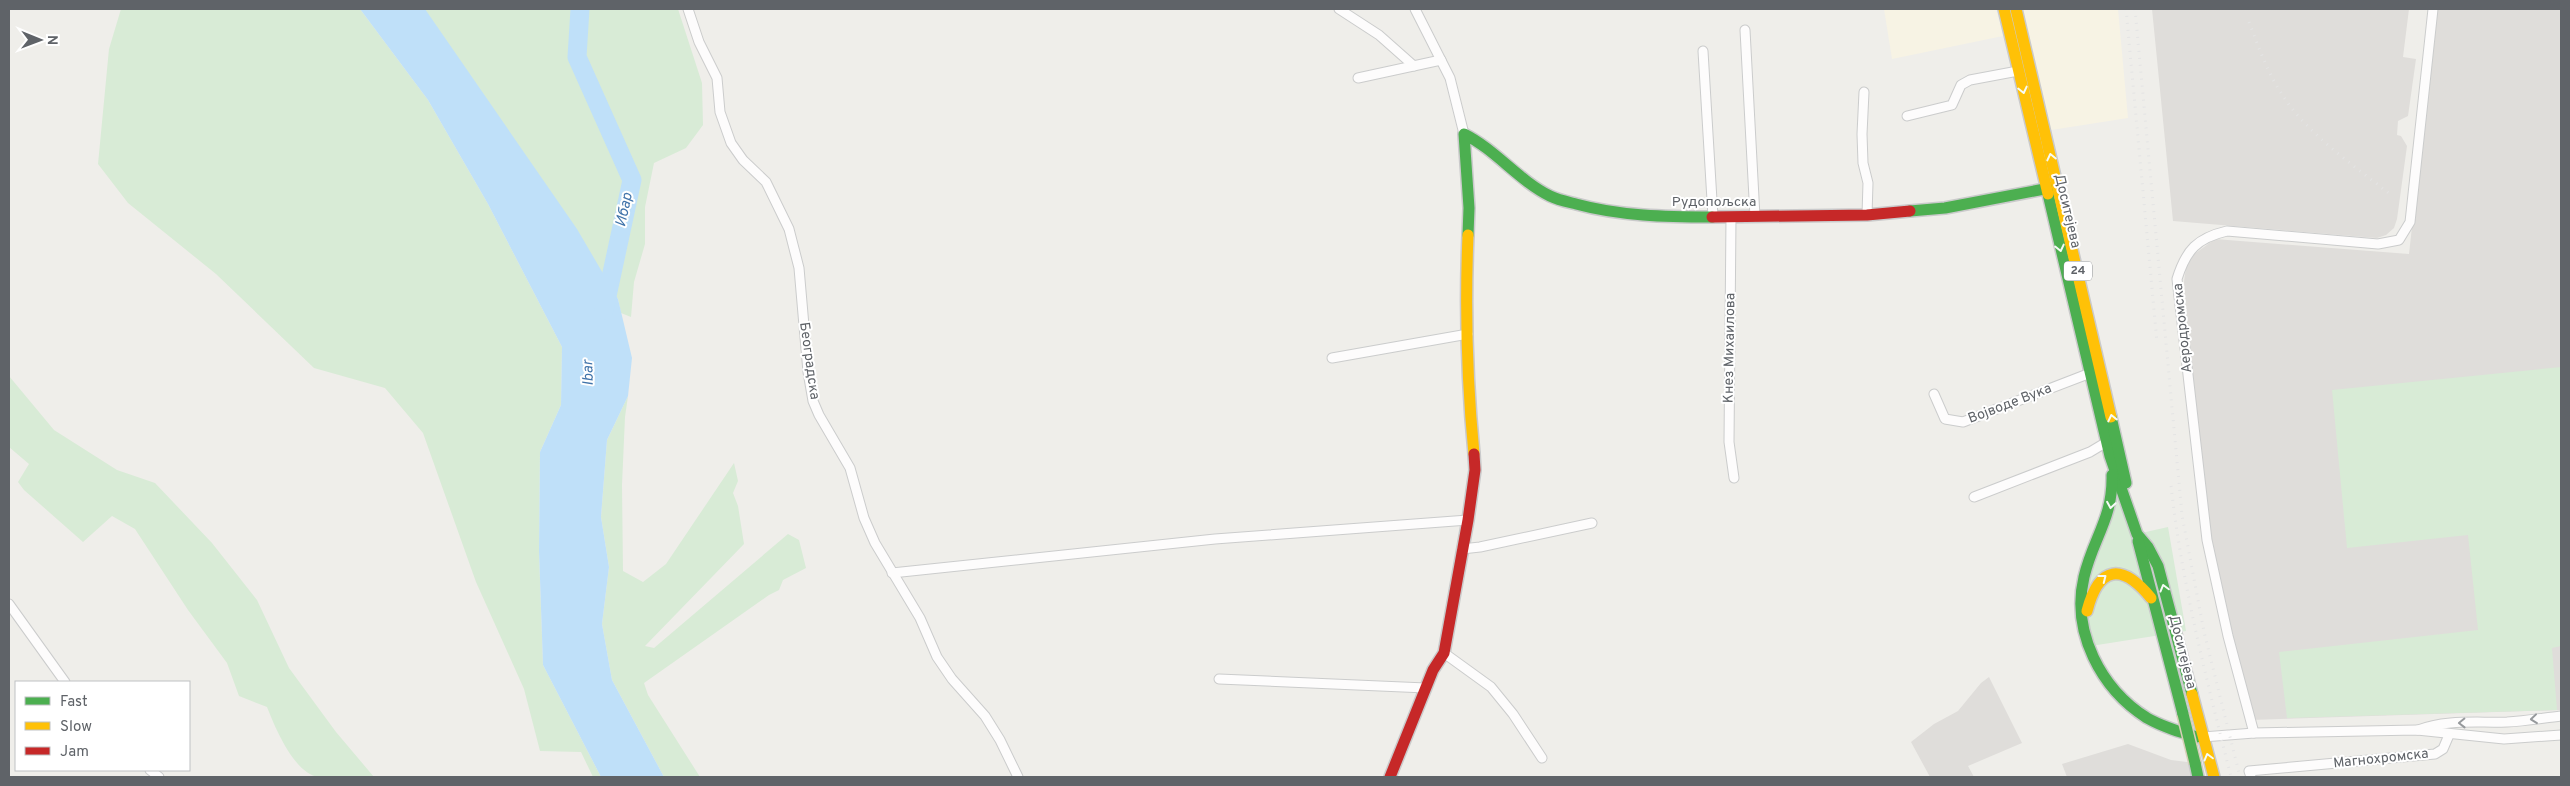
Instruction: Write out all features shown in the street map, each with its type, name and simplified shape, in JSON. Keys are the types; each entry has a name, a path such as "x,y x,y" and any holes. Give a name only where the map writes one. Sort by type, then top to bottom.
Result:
{"main road":[{"name":"Доситејева","path":"2004,9 2018,71 2052,188"},
{"name":"Доситејева","path":"2016,9 2052,188 2095,371 2106,442 2136,534 2198,777"},
{"name":"Рудопољска","path":"1464,134 1482,143 1519,175 1551,197 1601,211 1662,217 1755,218 1867,215 1945,208 2052,188"},
{"path":"1390,777 1433,670 1444,653 1468,520 1474,470 1469,404 1466,281 1469,208 1464,134"},
{"name":"Доситејева","path":"2095,371 2116,436 2136,534"},
{"path":"2110,456 2113,496 2110,511 2084,577 2081,606 2084,632 2101,672 2123,701 2147,718 2174,731 2203,737"},
{"path":"2136,534 2148,546 2158,566 2214,777"},
{"path":"2101,672 2087,630 2087,614 2094,587 2105,575 2121,572 2136,582 2155,604"}],"street":[{"name":"Београдска","path":"688,9 699,42 717,78 720,112 731,143 743,160 766,182 789,229 799,268 808,372 813,401 850,468 864,518 875,544 920,618 937,657 952,679 985,716 1000,740 1018,777"},
{"path":"1340,9 1379,35 1414,66"},
{"path":"1415,9 1442,60 1454,89 1464,134"},
{"name":"Аеродромска","path":"2254,733 2228,636 2207,540 2177,279 2182,263 2191,250 2207,236 2227,231 2378,244 2399,240 2410,222 2433,9"},
{"path":"1745,30 1755,218"},
{"path":"1703,51 1713,217"},
{"path":"1358,78 1442,60"},
{"path":"1907,116 1952,105 1961,84 1970,80 2018,71"},
{"path":"1864,92 1862,134 1863,163 1868,183 1867,215"},
{"name":"Кнез Михаилова","path":"1731,217 1729,442 1734,478"},
{"path":"1332,358 1468,334"},
{"name":"Војводе Вука","path":"1934,394 1945,419 1963,422 2095,371"},
{"path":"1974,497 2090,452 2116,436"},
{"path":"892,573 1215,539 1468,520"},
{"path":"1462,549 1592,523"},
{"path":"9,604 64,681"},
{"path":"1444,653 1491,688 1513,714 1542,758"},
{"path":"1219,679 1426,688"},
{"name":"Магнохромска","path":"2417,730 2430,725 2447,723 2507,722 2561,716"},
{"path":"2203,737 2254,733 2417,730"},
{"name":"Магнохромска","path":"2417,730 2504,740 2561,735"},
{"name":"Магнохромска","path":"2251,777 2249,771 2435,754 2443,749 2449,735"}],"shaded area":[{"path":"1884,9 1996,9 2003,36 1892,59"},
{"path":"2016,9 2118,9 2128,118 2045,131"},
{"path":"2152,9 2409,9 2403,57 2416,59 2408,116 2398,121 2397,135 2401,136 2407,146 2397,219 2394,228 2386,235 2377,238 2173,221"},
{"path":"2436,9 2561,9 2561,710 2250,720 2207,540 2184,282 2186,267 2193,255 2215,239 2409,254"},
{"path":"1989,677 2022,743 1968,766 1974,777 1930,777 1911,742 1934,724 1958,711 1981,683"},
{"path":"2128,744 2171,760 2195,763 2198,777 2067,777 2062,764"}],"green space":[{"path":"121,9 360,9 428,100 488,204 562,347 561,405 540,452 539,551 543,665 601,777 593,777 581,752 540,751 524,689 476,582 423,433 385,388 314,368 216,274 128,203 98,164 109,49"},
{"path":"417,9 678,9 702,83 703,125 686,148 654,163 645,207 645,244 634,282 631,317 621,313 618,299"},
{"path":"2561,367 2561,646 2552,648 2557,710 2287,718 2279,652 2478,630 2468,535 2347,548 2332,390"},
{"path":"9,376 54,430 117,470 155,483 212,543 257,600 289,668 336,732 374,777 326,778 310,774 301,768 287,748 267,707 239,696 227,663 188,610 135,529 112,516 83,542 24,490 18,482 29,464 9,447"},
{"path":"628,396 625,417 622,485 623,571 643,582 666,564 734,463 738,481 733,493 738,506 744,544 645,646 654,648 788,534 799,540 806,568 783,580 779,590 769,595 644,683 648,695 700,777 664,777 612,680 602,624 609,567 601,517 607,440"},
{"path":"2112,481 2137,534 2168,527 2186,631 2091,646 2081,605"}],"water":[{"name":"Ibar","path":"360,9 425,9 577,229 618,299 632,358 628,396 607,440 601,517 609,567 602,624 612,680 664,777 601,777 543,665 539,551 540,452 561,405 562,347 488,204 428,100"}],"waterway":[{"name":"Ибар","path":"580,9 577,57 632,180 604,310"}],"railway":[{"path":"2126,9 2157,342"},
{"path":"2135,9 2182,515 2204,632 2240,777"},
{"path":"2249,22 2273,79 2294,111 2333,150 2391,195"},
{"path":"2171,486 2188,596 2231,777"}],"traffic: fast":[{"path":"1468,235 1469,208 1464,134 1486,148 1528,182 1556,199 1593,208 1626,213 1712,217"},
{"path":"1910,211 1945,208 2055,187"},
{"path":"2048,194 2110,456 2137,534 2148,547 2158,566 2192,694"},
{"path":"2111,417 2126,483"},
{"path":"2112,475 2106,516 2084,577 2081,598 2086,638 2093,657 2103,675 2131,706 2153,721 2197,737"},
{"path":"2138,541 2183,714"},
{"path":"2183,714 2195,763"},
{"path":"2195,763 2198,777"}],"traffic: slow":[{"path":"2004,9 2048,194"},
{"path":"2016,9 2111,417"},
{"path":"1468,235 1467,345 1474,454"},
{"path":"2087,611 2098,585 2105,577 2113,574 2130,579 2151,598"},
{"path":"2192,694 2214,777"}],"traffic: jam":[{"path":"1712,217 1867,215 1910,211"},
{"path":"1390,777 1433,670 1444,653 1468,520 1475,470 1474,454"}]}
